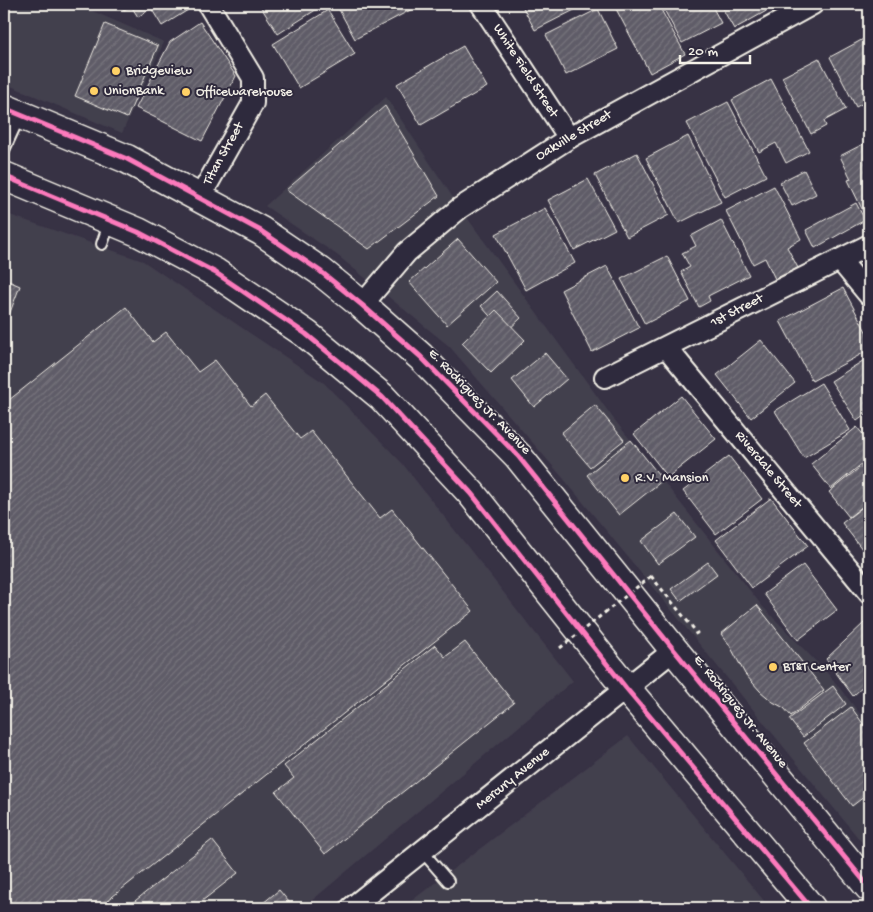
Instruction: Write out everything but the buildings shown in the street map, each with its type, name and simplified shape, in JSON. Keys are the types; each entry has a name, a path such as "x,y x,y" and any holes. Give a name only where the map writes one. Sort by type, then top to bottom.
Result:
{"main road":[{"name":"E. Rodriguez Jr. Avenue","path":"12,112 127,159 261,231 320,271 422,357 518,456 674,650 869,887"},
{"path":"4,176 106,232 138,232 216,273 306,334 382,398 471,493 626,688 812,908"}],"street":[{"name":"Titan Street","path":"200,199 253,103 253,78 208,4"},
{"name":"White Field Street","path":"481,4 569,138"},
{"name":"Oakville Street","path":"362,305 407,252 458,209 569,138 813,4"},
{"name":"1st Street","path":"605,377 869,245"},
{"path":"840,260 869,295"},
{"name":"Riverdale Street","path":"666,347 869,593"},
{"name":"Mercury Avenue","path":"351,908 674,650"}],"lane":[{"path":"4,150 12,112"},
{"path":"422,851 448,881"}],"path":[{"path":"560,648 651,576 696,632"}],"shaded area":[{"path":"4,4 76,4 164,42 122,133 4,83"},
{"path":"386,97 460,208 613,418 763,607 830,676 869,725 869,851 563,478 449,346 337,255 265,206"},
{"path":"4,213 143,261 324,383 402,463 573,681 303,908 4,908"},
{"path":"628,736 770,908 402,908"}],"cycle path":[{"path":"4,108 127,159 261,231 320,271 421,357 518,456 674,650 869,887"},
{"path":"4,176 138,232 216,273 306,334 382,397 471,493 626,688 811,908"}],"place":[{"name":"Bridgeview","path":"116,71"},
{"name":"UnionBank","path":"94,91"},
{"name":"Officewarehouse","path":"186,92"},
{"name":"R.V. Mansion","path":"625,478"},
{"name":"BT&T Center","path":"773,667"}]}
